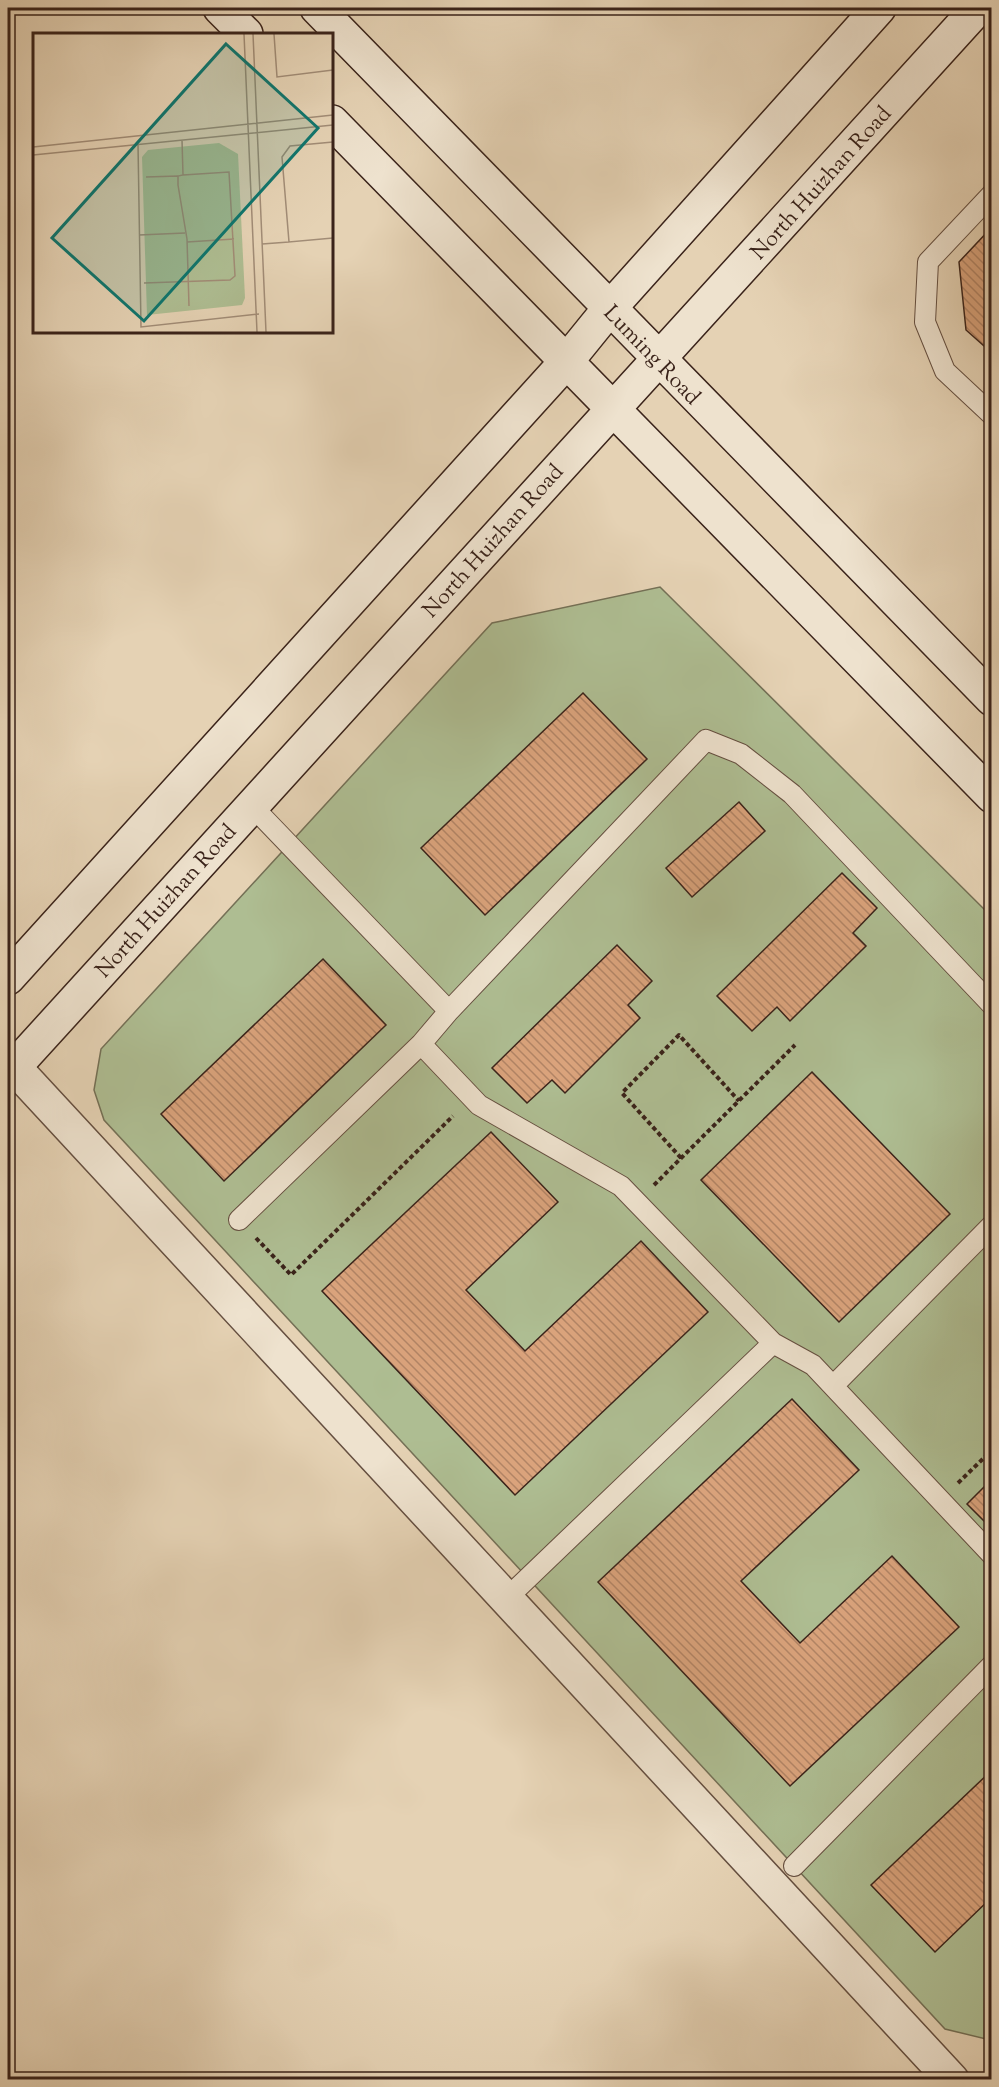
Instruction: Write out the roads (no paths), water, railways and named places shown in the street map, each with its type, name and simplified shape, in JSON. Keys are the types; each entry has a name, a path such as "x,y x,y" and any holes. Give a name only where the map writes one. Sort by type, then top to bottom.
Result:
{"main road":[{"path":"220,8 245,33"},
{"name":"Luming Road","path":"317,8 658,360 992,699"},
{"path":"8,978 566,362 609,309 879,8"},
{"name":"North Huizhan Road","path":"11,1070 978,8"},
{"path":"333,123 992,796"},
{"path":"11,1070 952,2079"}],"lane":[{"path":"992,194 928,262 925,322 945,370 992,415"},
{"path":"239,1220 421,1044 449,1011 706,740 741,753 792,794 992,1005"},
{"path":"251,805 449,1011"},
{"path":"421,1044 479,1105 621,1186 773,1343 813,1365 992,1555"},
{"path":"833,1386 992,1225"},
{"path":"506,1599 773,1343"},
{"path":"794,1866 992,1665"}]}
